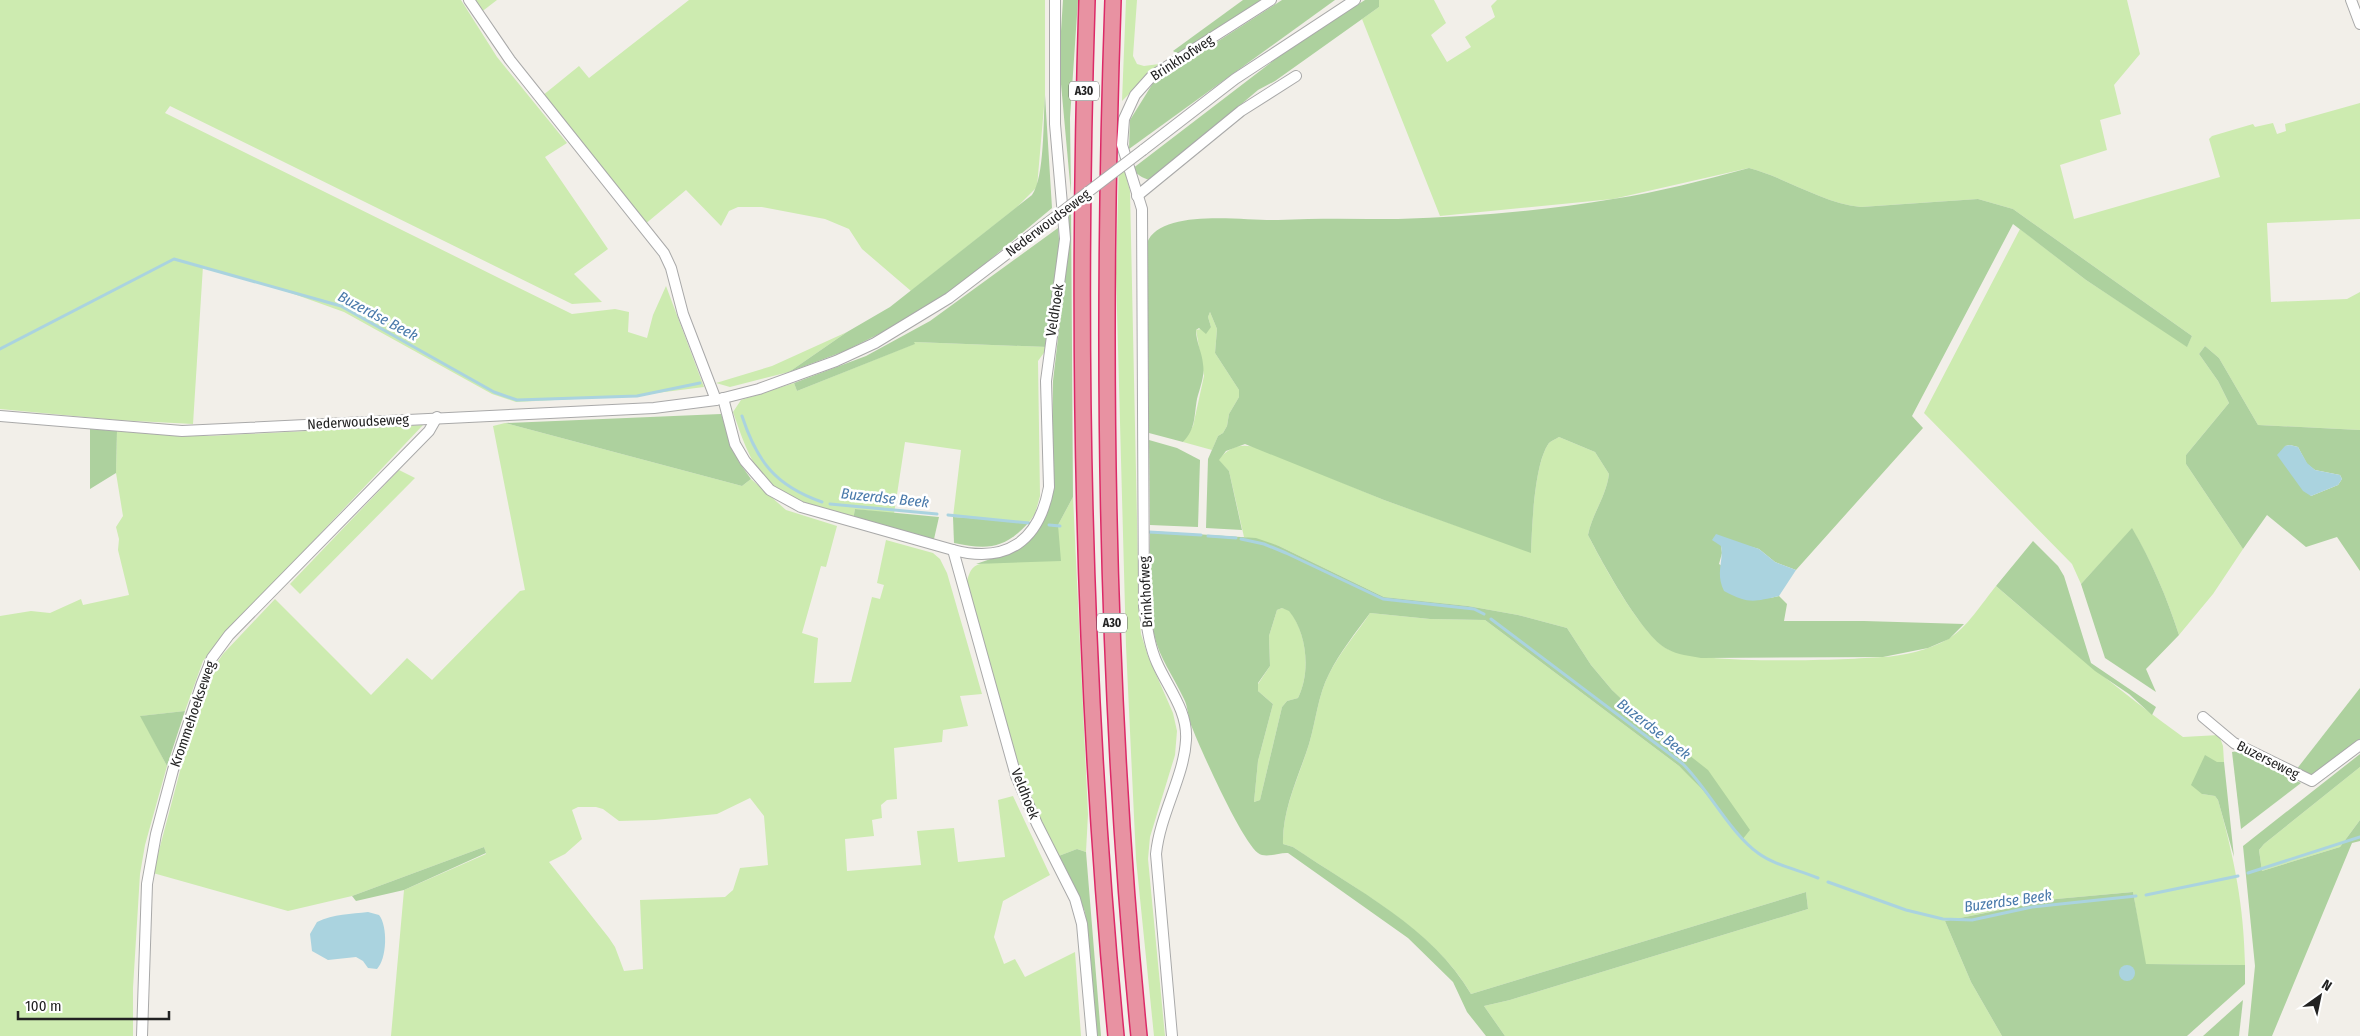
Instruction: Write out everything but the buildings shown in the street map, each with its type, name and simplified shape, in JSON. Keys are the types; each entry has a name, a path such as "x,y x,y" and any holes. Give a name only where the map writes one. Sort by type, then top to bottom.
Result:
{"highway":[{"name":"A30","path":"1087,0 1081,182 1086,614 1100,846 1116,1036"},
{"name":"A30","path":"1113,0 1108,157 1106,398 1112,604 1122,835 1139,1036"}],"street":[{"path":"469,0 510,60 664,253 671,268 683,314 719,399"},
{"name":"Veldhoek","path":"719,399 735,444 745,461 770,490 800,507 953,550 981,555 996,553 1015,545 1030,532 1040,517 1049,487 1046,381 1065,239 1055,124 1055,0"},
{"name":"Brinkhofweg","path":"1172,1036 1156,854 1158,832 1183,758 1186,739 1182,714 1175,696 1157,663 1148,638 1144,607 1142,208 1122,145 1124,119 1135,95 1152,76 1271,0"},
{"name":"Nederwoudseweg","path":"0,416 182,431 654,408 719,399 793,377 875,343 949,298 1235,79 1355,0"},
{"path":"2351,0 2360,24"},
{"path":"1137,196 1241,111 1296,76"},
{"name":"Krommehoekseweg","path":"142,1036 148,884 156,834 173,770 212,658 229,635 429,431 437,418"},
{"name":"Veldhoek","path":"953,550 1016,776 1037,824 1076,899 1082,924 1092,1036"},
{"name":"Buzerseweg","path":"2203,717 2234,743 2312,781 2360,745"}],"green space":[{"path":"0,0 461,0 497,57 567,143 545,157 608,249 574,274 602,302 572,304 170,106 165,113 572,314 615,309 629,312 628,332 647,338 653,315 666,286 704,387 633,396 516,402 492,394 344,312 291,293 203,266 193,424 116,420 0,409"},
{"path":"473,0 497,0 480,13"},
{"path":"689,0 1045,0 1045,95 1037,187 1017,207 911,291 862,249 849,229 825,219 762,207 738,207 729,211 721,226 686,190 644,225 542,96 579,66 589,78"},
{"path":"1063,0 1078,0 1070,118 1071,194 1059,62"},
{"path":"1126,0 1137,0 1133,56 1137,64 1144,66 1159,64 1122,101"},
{"path":"1243,0 1265,0 1180,55 1173,51"},
{"path":"1282,0 1335,0 1129,149 1130,120 1153,83"},
{"path":"1365,0 1379,0 1379,7 1275,81 1258,90 1159,174 1150,180 1140,176 1132,169 1294,45"},
{"path":"1379,0 1434,0 1446,23 1431,35 1447,62 1471,47 1465,37 1495,17 1491,6 1497,0 2127,0 2140,54 2114,85 2121,114 2100,120 2107,150 2060,165 2074,219 2220,177 2209,139 2212,136 2253,124 2255,127 2273,123 2277,134 2286,131 2285,124 2360,103 2360,219 2267,223 2271,302 2347,299 2360,292 2360,430 2258,425 2219,358 2205,346 2199,354 2218,381 2229,403 2186,455 2186,464 2243,549 2213,594 2179,635 2158,580 2132,529 2081,584 2072,564 1924,413 2020,229 2086,280 2187,346 2192,336 2013,209 1978,199 1861,207 1832,201 1749,168 1613,199 1440,216 1362,19 1379,7"},
{"path":"1045,95 1052,208 944,298 901,323 845,351 789,372 847,332 890,307 1032,195 1039,175 1043,147"},
{"path":"1122,161 1130,191 1141,634 1148,656 1173,713 1177,731 1175,755 1150,837 1148,859 1165,1036 1154,1036 1136,859 1126,646 1116,273 1119,163"},
{"path":"1749,168 1763,172 1818,196 1847,205 1861,207 1978,199 2013,209 2192,336 2187,347 2086,280 2013,224 1912,416 1923,428 1796,570 1775,562 1759,549 1734,542 1721,546 1722,553 1719,564 1770,598 1779,596 1787,604 1784,621 1964,624 1949,639 1928,648 1883,657 1701,658 1680,654 1667,649 1646,630 1623,597 1588,535 1609,474 1595,452 1559,437 1549,443 1540,465 1535,496 1531,553 1384,500 1245,444 1226,451 1219,460 1229,471 1242,530 1206,528 1208,459 1218,436 1223,433 1227,426 1229,414 1239,397 1239,390 1215,353 1217,329 1210,312 1208,317 1211,327 1206,334 1199,328 1196,330 1203,373 1194,422 1190,432 1183,442 1149,433 1147,243 1155,232 1169,224 1206,218 1278,220 1398,219 1506,213 1630,196"},
{"path":"1071,201 1073,497 1058,525 1061,561 976,564 1008,553 1026,542 1052,487 1053,381 1068,252 1065,205"},
{"path":"1058,228 1060,250 1048,347 914,342 915,344 797,391 794,383 866,356 930,321"},
{"path":"1210,312 1217,329 1215,353 1239,390 1239,397 1229,414 1227,426 1223,433 1218,436 1212,450 1183,442 1193,426 1204,376 1196,330 1211,327 1208,317"},
{"path":"847,332 789,372 730,387 716,383 772,366"},
{"path":"914,342 1048,347 1038,361 1040,496 1035,514 1029,522 953,517 961,450 905,442 894,514 855,509 853,520 791,499 779,493 769,484 753,462 733,412 741,400 794,383 797,391 914,344"},
{"path":"2205,346 2219,358 2258,425 2360,430 2360,571 2337,537 2306,547 2267,515 2243,549 2186,464 2186,455 2229,403 2218,381 2199,354","holes":["2285,446 2298,447 2307,464 2315,470 2340,475 2342,479 2338,485 2311,496"]},
{"path":"721,414 739,462 751,479 742,486 505,423"},
{"path":"505,423 742,486 751,479 786,510 837,526 826,567 821,566 802,633 818,638 814,683 851,682 872,597 880,599 884,585 877,583 886,540 933,553 940,559 947,573 982,694 960,696 968,726 943,730 942,742 894,748 897,799 887,800 881,805 882,818 872,820 874,836 845,839 847,871 921,865 917,831 954,828 958,862 1005,857 998,800 1013,796 1050,875 1003,901 994,937 1004,964 1015,959 1025,977 1075,952 1081,1036 391,1036 404,890 486,854 484,847 352,896 288,911 153,873 197,707 210,673 223,654 275,599 371,695 407,658 432,680 520,591 525,590 493,426","holes":["750,798 764,816 768,865 740,868 733,890 725,897 640,900 643,969 624,971 615,947 609,938 549,862 565,854 582,839 572,810 578,807 603,809 619,821 655,820 717,814"]},
{"path":"423,425 226,633 203,661 185,711 141,716 167,766 145,845 140,874 133,988 133,1036 0,1036 0,616 31,611 50,613 81,599 83,605 129,595 118,550 119,539 116,527 123,516 116,473 117,431 209,436"},
{"path":"90,429 117,431 116,473 90,489"},
{"path":"1559,437 1595,452 1609,474 1588,535 1632,611 1664,647 1679,653 1704,657 1769,660 1836,659 1908,654 1933,646 1955,634 1968,622 1996,586 2088,664 2183,737 2219,735 2223,746 2224,762 2217,762 2202,794 2215,796 2224,821 2243,922 2245,965 2145,964 2133,892 2056,899 1945,921 1971,982 2002,1036 1505,1036 1484,1006 1510,1000 1808,909 1806,892 1471,994 1455,971 1415,930 1293,847 1283,844 1283,831 1288,806 1309,744 1325,682 1338,658 1370,613 1430,619 1485,620 1679,766 1749,830 1612,690 1591,665 1567,628 1518,615 1468,606 1384,597 1279,546 1244,537 1229,471 1218,460 1236,447 1259,448 1384,500 1531,552 1535,496 1540,465 1549,443"},
{"path":"1149,440 1177,448 1200,460 1198,527 1150,525"},
{"path":"399,470 415,478 300,594 290,584"},
{"path":"1073,497 1088,814 1086,852 1077,849 1056,857 1029,800 988,661 967,581 970,572 976,565 988,563 1058,525"},
{"path":"855,509 939,517 934,539 853,520"},
{"path":"953,517 1029,522 1012,538 986,547 954,543"},
{"path":"2132,528 2158,580 2179,635 2146,669 2156,692 2105,658 2081,584"},
{"path":"1150,531 1256,538 1279,546 1384,597 1468,606 1518,615 1567,628 1591,665 1612,690 1637,714 1708,770 1750,830 1742,840 1702,789 1679,766 1485,620 1430,619 1370,613 1343,650 1325,682 1309,744 1288,805 1283,831 1283,844 1293,847 1391,911 1436,949 1455,970 1471,994 1806,892 1808,909 1510,1000 1484,1006 1505,1036 1486,1036 1467,1012 1453,982 1408,938 1288,853 1261,855 1251,845 1232,813 1212,772 1191,725 1185,702 1156,643 1150,609","holes":["1282,608 1289,611 1300,630 1303,641 1306,665 1305,677 1298,698 1287,701 1282,707 1260,800 1254,802 1258,761 1273,704 1258,691 1258,683 1270,666 1269,636 1277,610"]},
{"path":"2033,541 2058,566 2064,576 2091,663 2156,707 2152,715 2129,694 2095,671 1996,586"},
{"path":"1282,608 1289,610 1300,630 1305,653 1305,677 1298,698 1287,701 1282,707 1260,800 1254,802 1258,761 1273,704 1258,691 1258,684 1270,666 1269,636 1277,610"},
{"path":"2360,688 2360,739 2309,777 2296,770"},
{"path":"185,711 167,766 140,716"},
{"path":"2239,751 2301,783 2241,829 2232,752"},
{"path":"2360,754 2360,767 2259,850 2262,871 2340,847 2360,820 2360,841 2352,843 2272,1036 2248,1036 2255,966 2243,846"},
{"path":"2205,755 2217,762 2224,762 2234,857 2218,800 2215,796 2202,794 2191,785"},
{"path":"2360,767 2360,820 2340,847 2262,871 2259,850 2264,844"},
{"path":"484,847 486,853 404,890 356,901 352,896"},
{"path":"1077,849 1086,852 1101,1036 1095,1036 1085,912 1077,893 1056,857"},
{"path":"2133,892 2146,964 2245,965 2245,984 2187,1036 2002,1036 1971,982 1945,921 2056,899"},
{"path":"2243,1000 2239,1036 2203,1036"}],"water":[{"path":"2285,446 2298,447 2307,463 2315,470 2340,475 2342,479 2338,485 2311,496 2303,491 2277,455"},
{"path":"1716,534 1759,549 1775,562 1796,570 1779,596 1751,601 1724,591 1720,578 1721,546 1712,540"},
{"path":"368,912 379,915 384,927 383,958 377,969 368,968 363,961 356,957 328,960 312,951 310,934 317,922 336,916"},
{"path":"2127,965 2133,967 2135,973 2133,979 2127,981 2121,979 2119,973 2121,967"}],"waterway":[{"name":"Buzerdse Beek","path":"0,349 174,259 341,306 494,392 517,400 637,396 700,383"},
{"name":"Buzerdse Beek","path":"742,416 754,447 770,470 792,488 822,502"},
{"name":"Buzerdse Beek","path":"830,504 937,514"},
{"name":"Buzerdse Beek","path":"948,515 1029,523"},
{"name":"Buzerdse Beek","path":"1049,525 1060,526"},
{"name":"Buzerdse Beek","path":"1149,532 1201,535"},
{"name":"Buzerdse Beek","path":"1208,536 1236,538"},
{"name":"Buzerdse Beek","path":"1241,539 1264,544 1286,553 1383,599 1474,609 1484,614"},
{"name":"Buzerdse Beek","path":"1491,619 1683,764 1738,835 1758,853 1779,864 1818,878"},
{"name":"Buzerdse Beek","path":"2248,873 2360,837"},
{"name":"Buzerdse Beek","path":"2146,895 2238,876"},
{"name":"Buzerdse Beek","path":"1828,882 1906,910 1943,919 1972,920 2032,907 2136,896"}]}
